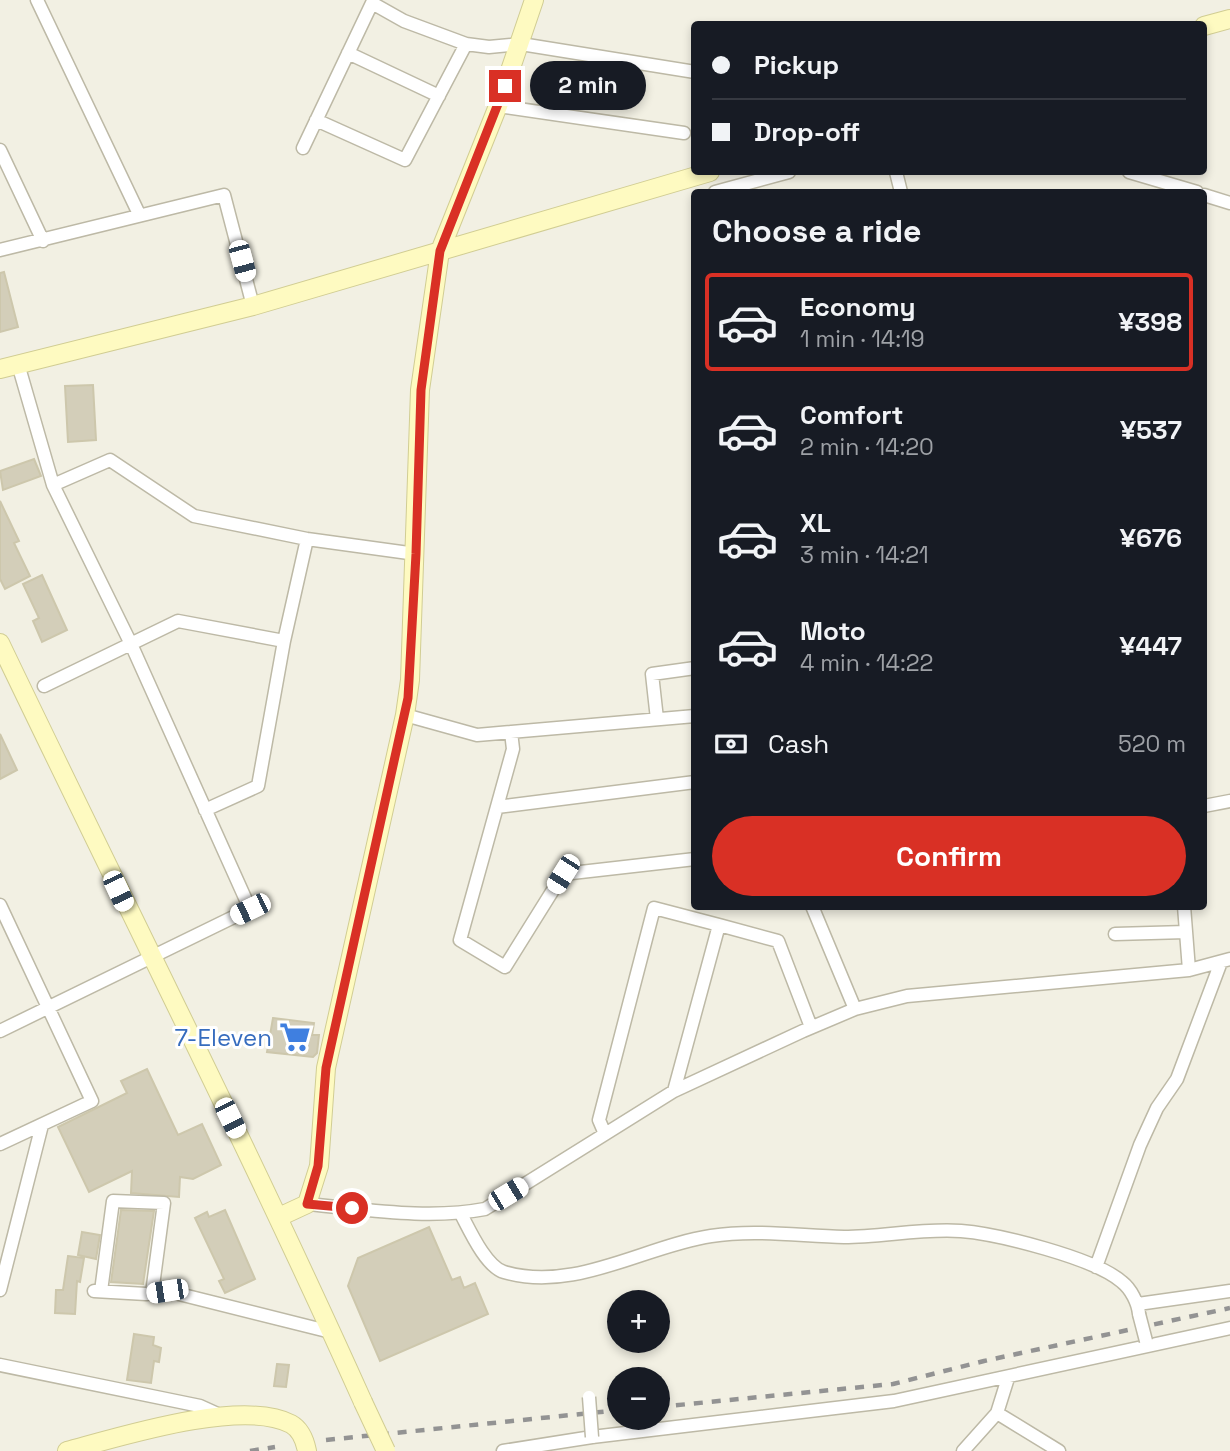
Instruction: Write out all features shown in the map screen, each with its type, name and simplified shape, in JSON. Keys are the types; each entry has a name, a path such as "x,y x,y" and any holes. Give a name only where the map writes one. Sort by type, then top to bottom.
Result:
{"street":[{"path":"37,0 139,214"},
{"path":"307,1204 318,1166 326,1068 405,715 410,680 421,390 440,251 498,106 534,0"},
{"path":"303,148 372,3 404,21 466,44 489,47 521,44 691,71"},
{"path":"1207,25 1230,19"},
{"path":"317,120 405,160 466,44"},
{"path":"348,53 439,96"},
{"path":"498,106 684,133"},
{"path":"0,150 43,241"},
{"path":"0,369 253,306 700,175"},
{"path":"726,189 778,175"},
{"path":"1139,175 1187,189"},
{"path":"0,250 224,195 253,306"},
{"path":"1207,196 1230,203"},
{"path":"0,1031 250,909 131,644 53,485 18,364"},
{"path":"53,485 110,460 194,516 307,539 416,554"},
{"path":"205,810 258,786 284,641 307,539"},
{"path":"44,686 178,621 284,641"},
{"path":"0,643 150,957 279,1217 386,1451"},
{"path":"657,719 652,674 691,669"},
{"path":"405,715 477,735 691,716"},
{"path":"511,732 513,749 460,940 505,967 563,874 691,859"},
{"path":"497,807 691,783"},
{"path":"1207,805 1230,801"},
{"path":"0,905 92,1101 0,1144"},
{"path":"605,1134 599,1121 654,908 778,941 811,1027"},
{"path":"814,910 855,1009"},
{"path":"1184,910 1189,970"},
{"path":"674,1091 719,925"},
{"path":"1115,934 1186,932"},
{"path":"279,1217 307,1204 461,1214 485,1209 674,1091 855,1009 907,996 1189,970 1226,960"},
{"path":"1096,1267 1140,1144 1157,1108 1177,1079 1226,960"},
{"path":"0,1290 42,1125"},
{"path":"152,1293 164,1203 113,1201 97,1291 152,1293 167,1291 331,1332"},
{"path":"461,1214 478,1246 501,1272 531,1277 564,1276 710,1236 762,1232 853,1237 961,1231 1052,1250 1096,1267 1123,1282 1138,1309 1146,1345"},
{"path":"1138,1309 1230,1291"},
{"path":"503,1451 592,1437 894,1401 1230,1328"},
{"path":"0,1365 200,1406 223,1416"},
{"path":"963,1451 997,1413 1008,1378"},
{"path":"589,1397 592,1437"},
{"path":"997,1413 1059,1451"},
{"path":"67,1451 174,1424 223,1416 255,1416 291,1424 300,1433 307,1451"}],"building":[{"path":"4,272 18,327 0,332 0,273"},
{"path":"93,385 96,440 68,442 65,386"},
{"path":"34,459 41,476 3,490 0,471"},
{"path":"0,501 19,541 14,543 30,576 5,589 0,579"},
{"path":"42,575 67,630 42,642 33,621 39,618 23,584"},
{"path":"0,734 17,770 0,779"},
{"name":"7-Eleven","path":"273,1018 314,1023 312,1035 319,1035 317,1053 313,1057 267,1052"},
{"path":"147,1069 178,1135 202,1124 221,1165 193,1179 180,1177 179,1197 131,1193 132,1171 89,1192 58,1127 127,1093 121,1081"},
{"path":"121,1210 154,1211 143,1284 111,1282"},
{"path":"225,1210 255,1279 225,1293 219,1281 224,1279 195,1218 207,1212 209,1217"},
{"path":"429,1227 452,1280 460,1277 464,1288 475,1283 488,1314 380,1361 348,1286 358,1258"},
{"path":"82,1232 100,1235 96,1259 78,1255"},
{"path":"68,1256 84,1258 80,1282 77,1281 75,1314 55,1313 56,1290 63,1290"},
{"path":"134,1334 154,1337 153,1345 161,1348 159,1362 154,1361 151,1383 127,1380"},
{"path":"277,1364 289,1365 286,1387 274,1386"}],"railway":[{"path":"670,1406 893,1384 984,1361 1230,1308"},
{"path":"326,1440 607,1411"},
{"path":"250,1451 275,1447"}],"place":[{"name":"7-Eleven","path":"295,1037"}],"route":[{"path":"352,1208 307,1204 318,1166 326,1068 408,698 421,390 426,337 440,251 505,86"}]}
